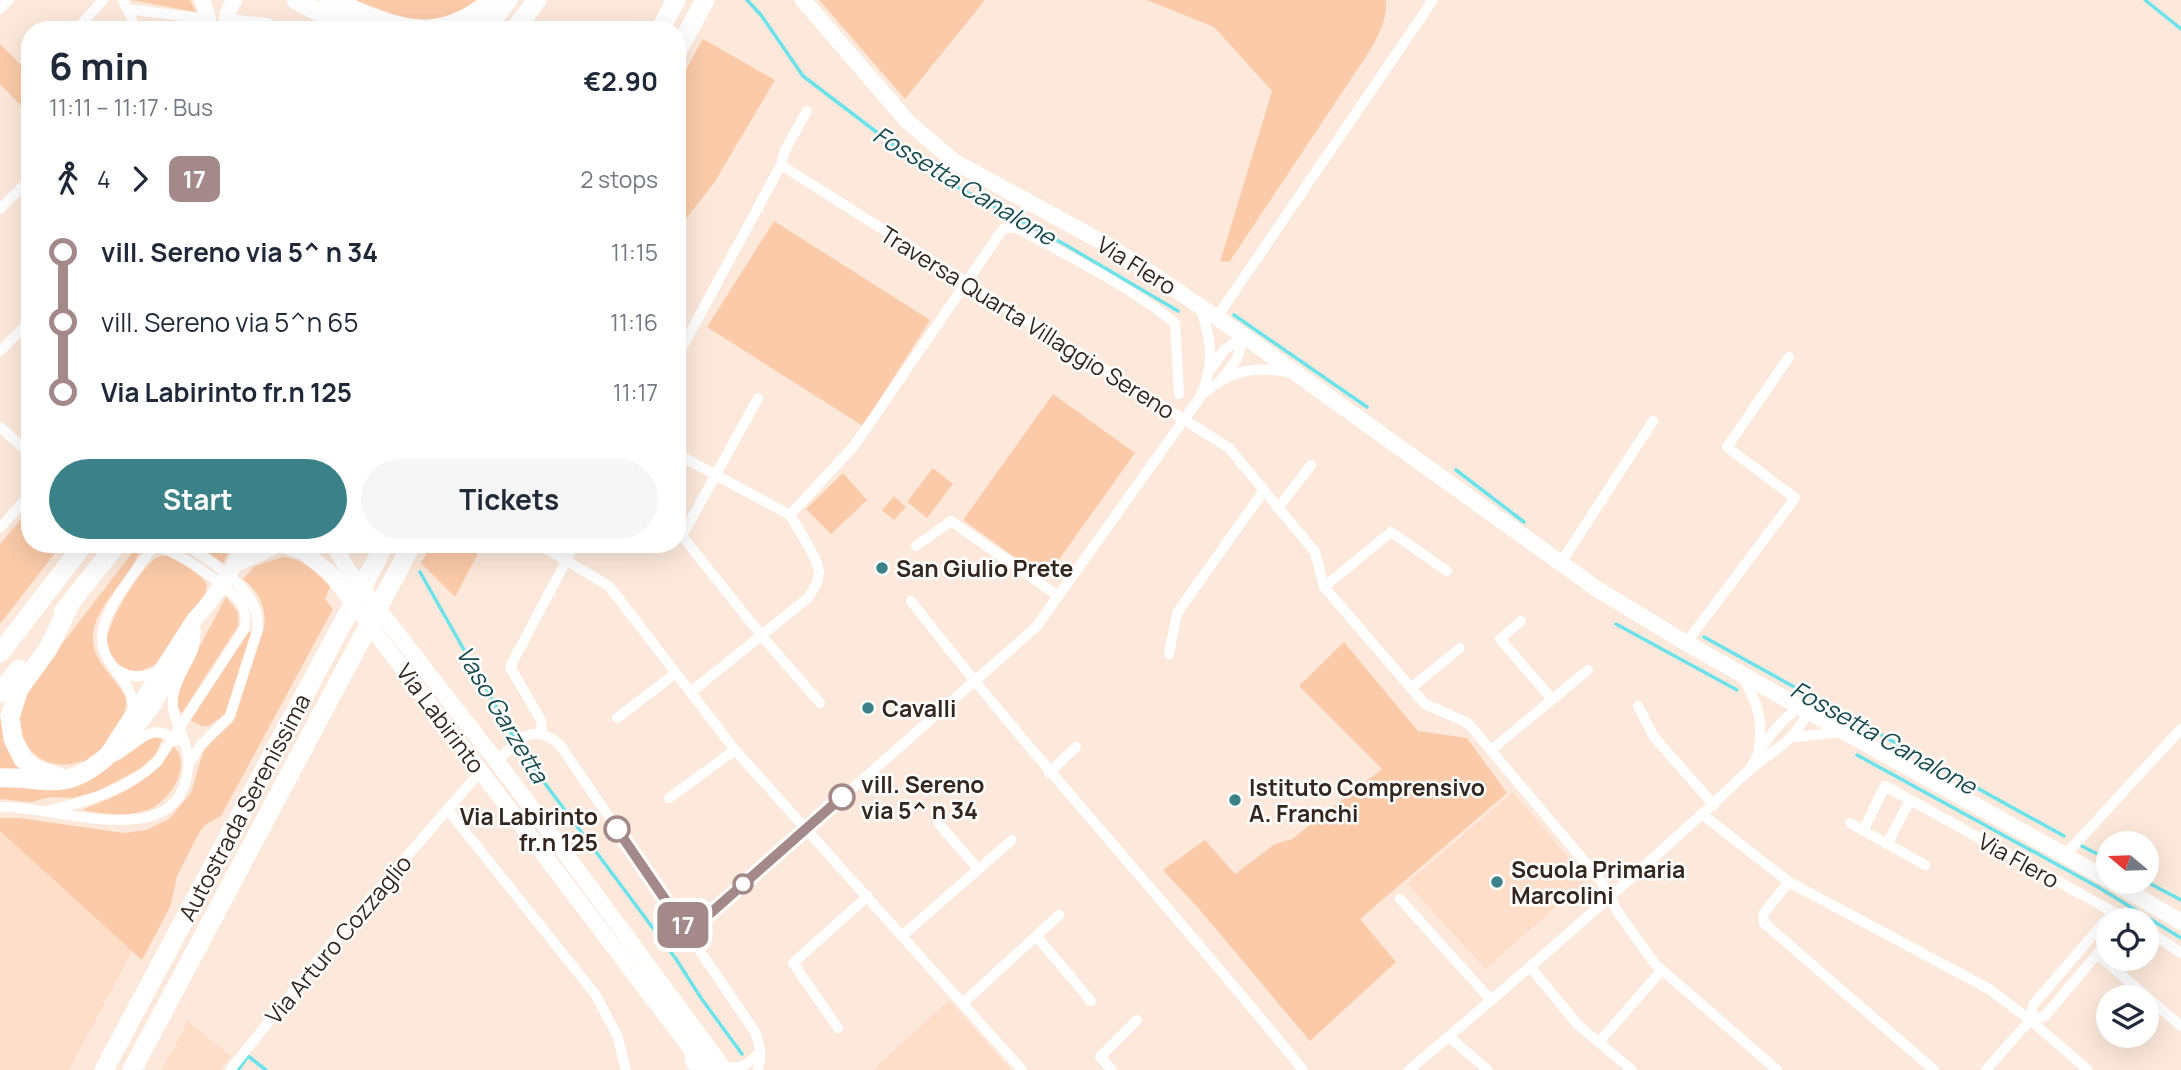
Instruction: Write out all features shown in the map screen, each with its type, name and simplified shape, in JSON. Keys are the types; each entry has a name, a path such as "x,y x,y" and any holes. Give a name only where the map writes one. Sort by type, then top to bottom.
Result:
{"highway":[{"path":"296,0 335,21"},
{"path":"330,0 382,21"},
{"path":"461,21 492,0"},
{"path":"492,21 509,0"},
{"path":"521,21 537,0"},
{"path":"665,21 676,0"},
{"path":"686,35 705,0"},
{"path":"0,653 77,553"},
{"path":"0,693 110,553"},
{"name":"Autostrada Serenissima","path":"104,1070 379,553"},
{"name":"Autostrada Serenissima","path":"132,1070 407,553"},
{"path":"64,779 35,769 23,759 13,739 10,717 19,689 48,649 70,604"},
{"path":"0,778 52,782 84,774 105,758"}],"street":[{"path":"0,9 9,0"},
{"path":"84,21 103,0"},
{"name":"Via Flero","path":"803,0 908,122 929,142 981,178 1102,242 1217,317 1560,565 1686,643 2096,872"},
{"path":"1217,317 1433,0"},
{"path":"125,5 218,14 257,21"},
{"path":"125,5 133,21"},
{"path":"686,340 807,111"},
{"name":"Traversa Quarta Villaggio Sereno","path":"781,164 1229,448 1315,552 1324,587 1425,704 1468,723 1601,881 1618,912 1654,963 1777,1070"},
{"path":"0,209 21,188"},
{"name":"Via Flero","path":"965,283 1003,229 1015,227 1149,302 1175,323 1179,394"},
{"path":"790,515 854,446 965,283"},
{"path":"688,933 1036,627 1200,397 1211,357 1207,324 1199,305"},
{"path":"0,351 21,330"},
{"path":"1209,372 1224,350 1244,336"},
{"path":"1200,397 1221,379 1237,359 1244,336"},
{"path":"1686,643 1795,498 1727,447 1789,357"},
{"path":"1221,379 1250,369 1270,368 1297,374"},
{"path":"686,529 758,398"},
{"path":"1560,565 1653,421"},
{"path":"0,428 21,446"},
{"path":"686,459 790,515 819,572 817,584 808,598 691,692"},
{"path":"1278,508 1311,465"},
{"path":"1169,654 1177,613 1263,492"},
{"path":"0,528 21,504"},
{"path":"916,546 951,521 1058,596"},
{"path":"1324,587 1391,532 1447,571"},
{"path":"686,541 761,635 820,703"},
{"path":"131,717 132,696 104,650 103,632 113,606 150,553"},
{"path":"48,811 120,787 158,762 245,628 244,610 233,595 175,553"},
{"path":"188,766 200,746 230,716 257,632 258,618 248,593 197,553"},
{"path":"105,758 194,620 234,567 240,553"},
{"path":"234,567 268,553"},
{"name":"Via Labirinto","path":"303,553 316,560 389,636 474,747 503,800 687,1044 718,1069"},
{"name":"Via Labirinto","path":"338,553 359,583 389,636"},
{"path":"554,553 609,586 735,750 805,830 903,934 1022,1070"},
{"path":"542,733 541,720 510,667 570,553"},
{"path":"105,758 122,744 167,684 211,600"},
{"path":"911,601 973,682 1049,773 1123,855 1303,1070"},
{"path":"1521,621 1500,639 1552,699"},
{"path":"0,807 20,807 118,821 132,821 164,810 184,785 188,766 187,754 175,719 173,695 192,654 196,631"},
{"path":"1411,688 1460,648"},
{"path":"118,671 137,677 150,675 162,668"},
{"path":"1491,750 1588,670"},
{"path":"617,718 676,673"},
{"path":"1740,673 1756,700 1762,725 1759,750"},
{"path":"1637,706 1654,737 1714,804"},
{"path":"1409,1070 1611,898 1748,771 1793,737 1801,726 1804,709"},
{"path":"1748,771 1759,750 1785,717 1804,709"},
{"name":"Via Flero","path":"2066,855 2181,729"},
{"path":"1793,737 1847,732"},
{"path":"501,757 522,738 533,733 542,733 560,745 755,1032 760,1051 758,1070"},
{"path":"105,758 120,754 147,734 166,734 180,738"},
{"name":"Via Labirinto","path":"474,747 514,784 718,1069"},
{"path":"1049,773 1076,747"},
{"path":"669,798 735,750"},
{"name":"Via Arturo Cozzaglio","path":"230,1070 332,943 474,780"},
{"name":"Via Flero","path":"1863,831 1885,786 2106,908"},
{"path":"1887,844 1910,800"},
{"path":"447,810 595,994 617,1035 626,1070"},
{"path":"1703,815 1789,883 1989,989 2088,1070"},
{"path":"1850,823 1926,865"},
{"path":"939,824 978,869"},
{"path":"903,934 1012,840"},
{"path":"1789,883 1763,914 1764,923 1934,1070"},
{"name":"Via Flero","path":"2133,894 2181,922"},
{"path":"838,1028 793,963 868,896"},
{"path":"1400,899 1491,1000"},
{"path":"963,1003 1059,915"},
{"path":"1986,1070 2030,1020 2033,1005 2096,932"},
{"path":"1037,937 1091,1001"},
{"path":"2159,938 2181,953"},
{"path":"2030,1020 2045,1016 2096,955"},
{"path":"1531,968 1578,1025 1632,1070"},
{"path":"1599,1042 1662,970"},
{"path":"2117,971 2181,1026"},
{"path":"1112,1070 1100,1057 1137,1020"},
{"path":"1449,1037 1488,1070"},
{"path":"687,1044 690,1061 695,1070"},
{"path":"718,1069 746,1066 760,1051"}],"shaded area":[{"path":"131,0 190,0 196,12"},
{"path":"356,0 477,0 447,17 417,19 387,12"},
{"path":"819,0 985,0 905,99"},
{"path":"1147,0 1386,0 1384,21 1369,52 1230,261 1220,262 1272,91 1214,27"},
{"path":"703,39 775,80 714,183 686,219 686,70"},
{"path":"0,44 21,65 21,106 0,84"},
{"path":"774,221 930,320 863,426 707,327"},
{"path":"1053,394 1135,453 1045,579 963,520"},
{"path":"933,468 953,484 927,518 907,502"},
{"path":"843,473 867,500 831,534 806,509"},
{"path":"894,496 906,507 894,520 882,510"},
{"path":"21,520 21,553 55,553 0,624 0,544"},
{"path":"132,553 138,553 101,612 93,640 97,656 125,696 124,714 114,734 84,764 82,761 59,764 39,758 25,742 21,731 21,711 29,687"},
{"path":"209,553 228,553 223,563"},
{"path":"427,553 478,553 455,597 421,563"},
{"path":"167,556 203,579 207,586 205,595 158,663 138,671 126,669 116,662 110,651 107,640 109,632 119,608 143,571 158,557"},
{"path":"283,557 303,563 325,581 330,587 325,599 333,609 221,816 205,825 199,833 177,876 170,907 142,960 0,831 0,818 19,818 124,833 146,830 169,819 191,793 203,752 233,722 264,628 261,601 243,579 255,566"},
{"path":"226,597 238,612 238,626 182,713 177,699 186,672"},
{"path":"249,631 251,632 225,714 209,726 202,726 190,720"},
{"path":"1344,642 1418,731 1467,738 1507,793 1360,919 1396,962 1310,1041 1163,870 1205,840 1235,874 1275,844 1292,839 1382,769 1299,686"},
{"path":"3,714 25,771 0,771 0,718"},
{"path":"150,738 162,739 156,754 141,768 98,791 73,798 51,797 30,802 0,799 0,783 108,765 120,760"},
{"path":"172,745 181,762 180,772 171,791 155,806 140,812 123,814 82,810 134,786 156,769"},
{"name":"Scuola Primaria Marcolini","path":"1513,792 1587,880 1485,969 1407,883"},
{"path":"0,831 133,950 69,1070 0,1070"},
{"path":"949,1000 1011,1070 873,1070"},
{"path":"188,1021 231,1056 220,1070 162,1070"}],"waterway":[{"name":"Fossetta Canalone","path":"747,0 761,15 803,76 904,153 950,183 1064,244 1178,311"},
{"name":"Fossetta Canalone","path":"2145,0 2181,29"},
{"name":"Fossetta Canalone","path":"1234,315 1367,407"},
{"name":"Fossetta Canalone","path":"1456,470 1524,522"},
{"name":"Vaso Garzetta","path":"420,572 523,754 676,959 742,1054"},
{"name":"Fossetta Canalone","path":"1616,624 1737,690"},
{"name":"Fossetta Canalone","path":"1704,637 2064,836"},
{"name":"Fossetta Canalone","path":"1857,755 2098,887 2181,938"},
{"name":"Fossetta Canalone","path":"2080,845 2096,853"},
{"name":"Fossetta Canalone","path":"2160,889 2181,900"},
{"path":"238,1070 248,1056 266,1070"}],"bus line":[{"name":"17","path":"617,829 688,933 842,797"}],"place":[{"name":"San Giulio Prete","path":"882,568"},
{"name":"Cavalli","path":"868,708"},
{"name":"vill. Sereno via 5^ n 34","path":"842,797"},
{"name":"Istituto Comprensivo A. Franchi","path":"1235,800"},
{"name":"Via Labirinto fr.n 125","path":"617,829"},
{"name":"Scuola Primaria Marcolini","path":"1497,882"}]}
